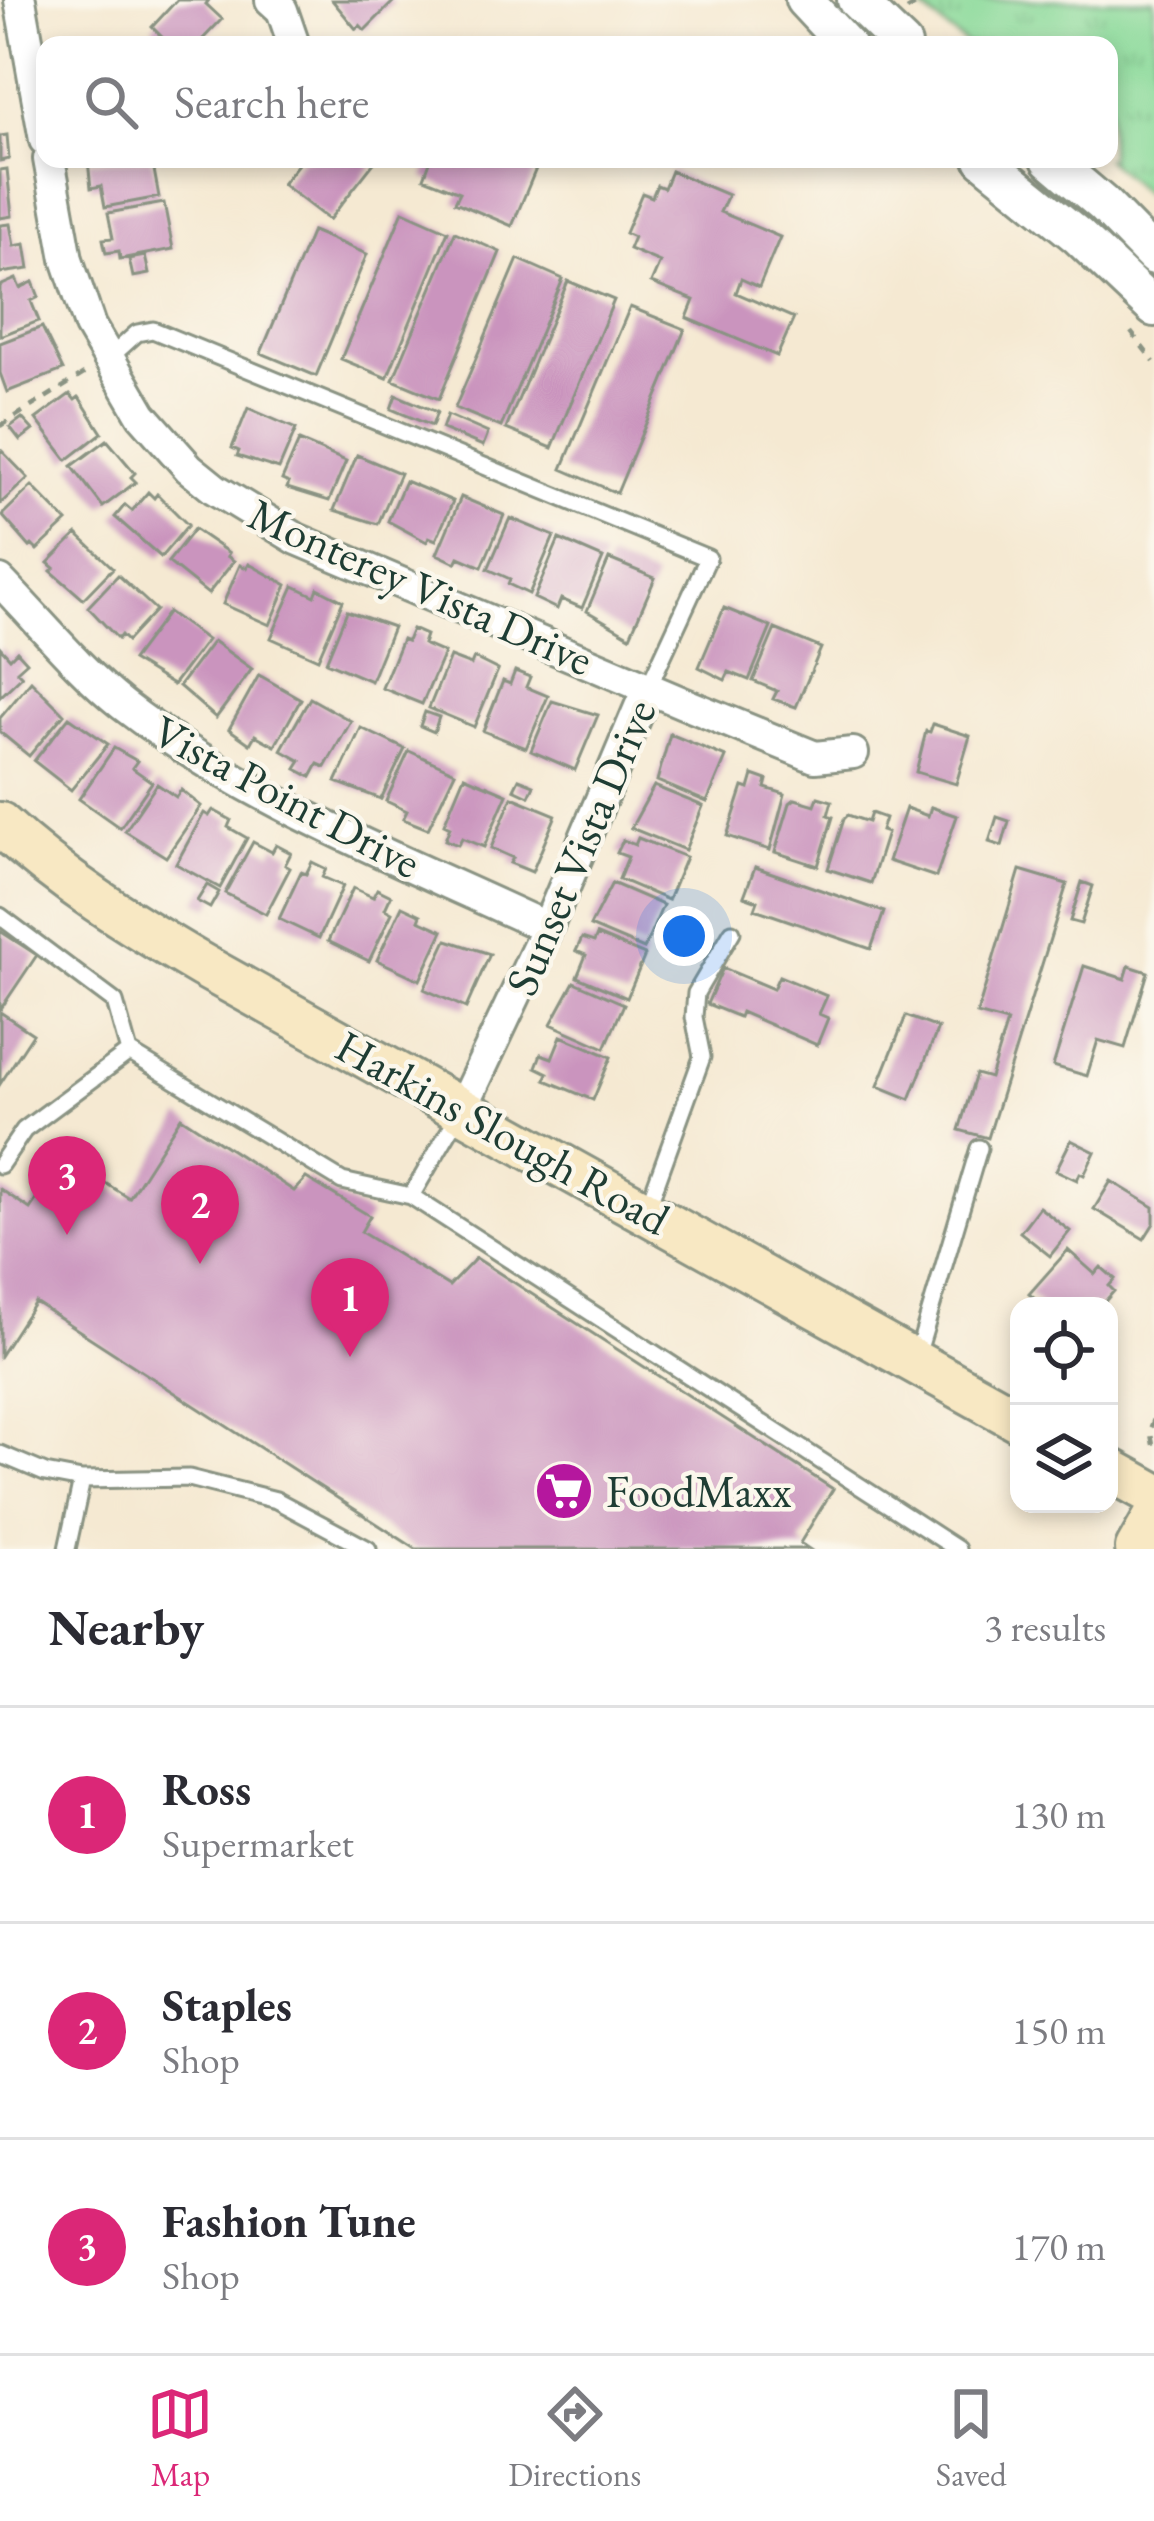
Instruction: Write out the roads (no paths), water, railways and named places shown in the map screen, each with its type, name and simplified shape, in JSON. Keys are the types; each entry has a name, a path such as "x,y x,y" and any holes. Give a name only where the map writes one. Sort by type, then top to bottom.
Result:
{"main road":[{"name":"Harkins Slough Road","path":"0,824 115,914 1010,1415"},
{"path":"1118,1474 1154,1495"},
{"path":"1137,1549 1154,1519"}],"street":[{"path":"20,0 36,90"},
{"path":"271,0 282,10 291,36"},
{"path":"804,0 838,36"},
{"path":"856,0 903,29"},
{"name":"Monterey Vista Drive","path":"51,168 97,366 167,445 214,489 265,522 344,561 815,757 854,753"},
{"path":"994,168 1078,236 1154,308"},
{"path":"1061,168 1154,256"},
{"name":"Vista Point Drive","path":"0,581 97,681 192,754 290,808 547,928"},
{"name":"Sunset Vista Drive","path":"461,1110 547,928 648,688"}],"lane":[{"name":"Sunset Vista Drive","path":"97,366 137,333 153,330 708,558 648,688"},
{"path":"0,916 115,1002 129,1052 342,1181 411,1196 957,1549"},
{"path":"646,1212 702,1057 694,1017 696,993 732,932"},
{"path":"0,1165 24,1130 129,1052"},
{"path":"411,1196 461,1110"},
{"path":"915,1362 979,1148"},
{"path":"0,1454 45,1473 82,1480 189,1478 276,1500 368,1549"},
{"path":"68,1549 82,1480"}],"place":[{"name":"Fashion Tune","path":"67,1235"},
{"name":"Staples","path":"200,1264"},
{"name":"Ross","path":"350,1357"},
{"name":"FoodMaxx","path":"564,1491"}]}
